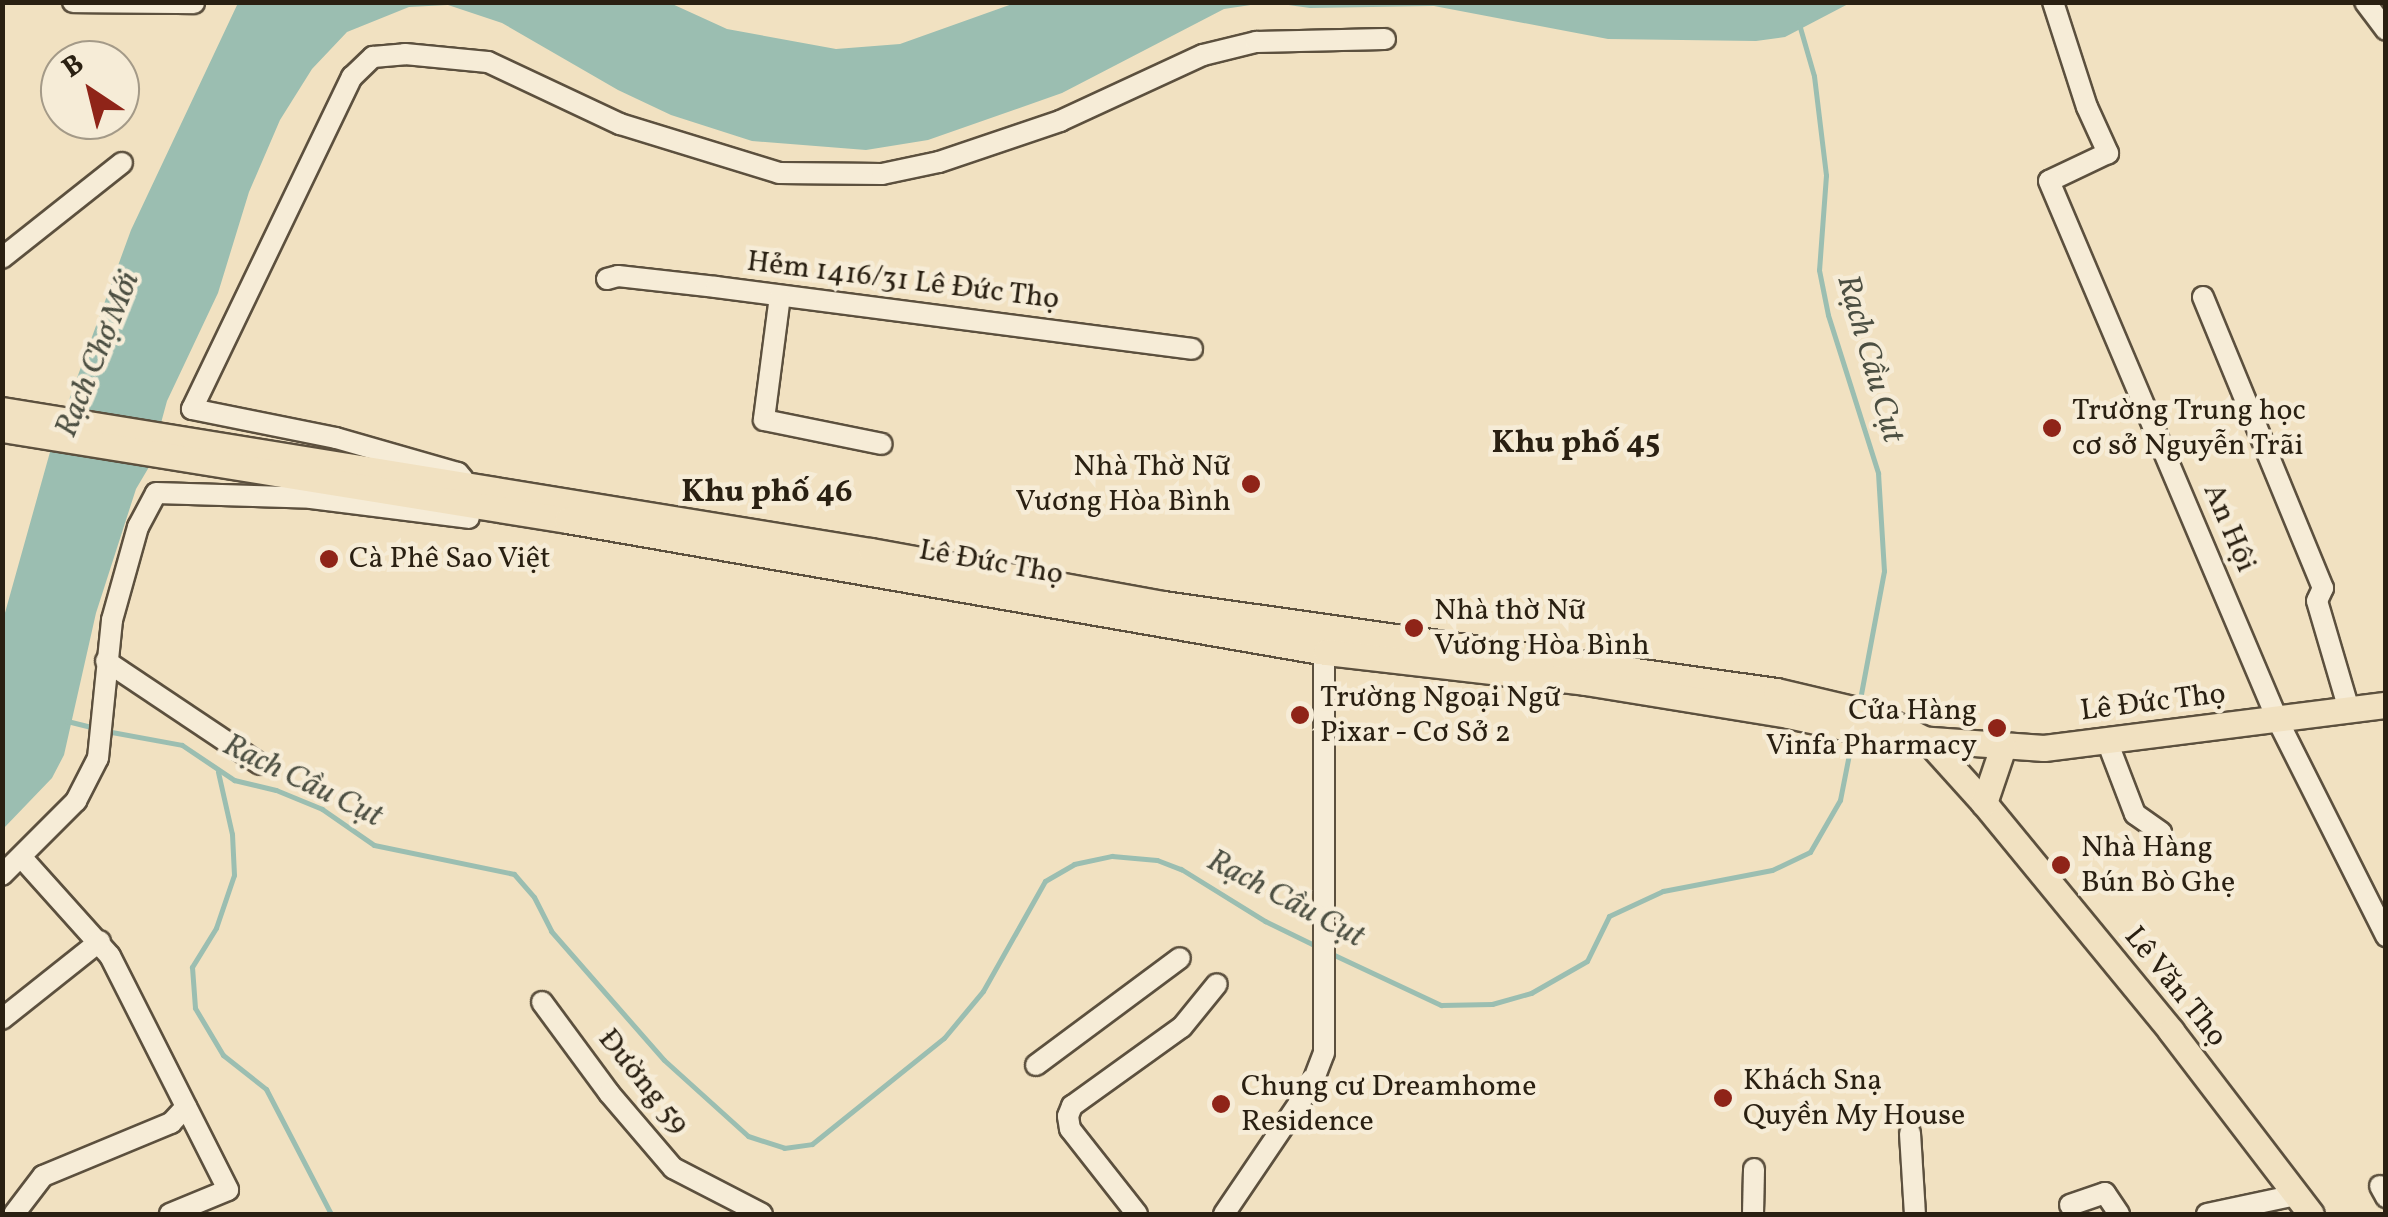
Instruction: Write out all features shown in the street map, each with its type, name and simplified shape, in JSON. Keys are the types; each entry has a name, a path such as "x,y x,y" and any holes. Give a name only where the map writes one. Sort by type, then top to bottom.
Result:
{"main road":[{"path":"7,420 189,448"},
{"name":"Lê Đức Thọ","path":"189,448 1323,640 1585,682 1790,705 1928,741 2003,747 2107,741 2386,705"},
{"name":"Lê Đức Thọ","path":"189,448 468,484 912,570"},
{"name":"Lê Văn Thọ","path":"1928,741 2171,1030 2304,1205"},
{"path":"1962,744 1984,803"},
{"path":"1984,803 2003,747"}],"street":[{"path":"73,2 194,3"},
{"name":"An Hội","path":"2054,2 2087,107 2108,152 2049,182 2278,721 2386,936"},
{"path":"2364,2 2386,30"},
{"name":"Lê Đức Thọ","path":"468,484 458,474 336,438 192,409 352,77 374,57 406,54 488,62 620,124 780,174 882,174 938,162 1060,121 1203,55 1256,42 1385,39"},
{"path":"2,258 122,163"},
{"name":"Hẻm 1416/31 Lê Đức Thọ","path":"607,279 618,276 1192,349"},
{"path":"780,296 764,420 882,444"},
{"path":"2203,297 2323,588 2317,601 2349,710"},
{"path":"2,876 76,802 98,758 107,696 106,661 138,527 156,493 311,498 469,518"},
{"path":"1224,1214 1312,1084 1324,1053 1323,640"},
{"path":"106,661 260,764"},
{"path":"2107,741 2135,814 2161,832"},
{"path":"23,858 100,941 228,1190 170,1214"},
{"path":"2,1019 100,941"},
{"path":"1036,1065 1180,958"},
{"path":"1136,1214 1070,1129 1068,1116 1072,1106 1182,1028 1218,984"},
{"name":"Đường 59","path":"542,1002 609,1093 673,1168 762,1214"},
{"path":"14,1214 43,1176 171,1122 186,1108"},
{"path":"1910,1133 1915,1214"},
{"path":"1752,1214 1754,1169"},
{"path":"2070,1205 2105,1193 2118,1214"},
{"path":"2206,1214 2304,1205"}],"water":[{"path":"1850,2 1785,37 1756,41 1608,39 1434,6 1310,8 1274,3"},
{"name":"Rạch Chợ Mới","path":"238,3 670,3 727,29 836,49 900,44 1015,3 1264,3 1224,9 1062,93 928,140 866,150 752,141 671,115 618,90 502,23 448,5 409,7 347,32 312,69 280,120 249,192 218,293 167,401 149,467 136,489 96,613 64,755 52,778 3,829 3,620 50,452 131,230"}],"waterway":[{"name":"Rạch Cầu Cụt","path":"1799,24 1814,76 1826,175 1819,270 1828,315 1878,473 1884,571 1859,704"},
{"name":"Rạch Cầu Cụt","path":"67,721 95,728"},
{"name":"Rạch Cầu Cụt","path":"106,731 182,745 234,780 276,790 322,809 374,845 514,874 534,897 551,931 664,1060 748,1136 784,1148 812,1144 944,1038 983,991 1045,881 1074,864 1112,856 1157,860 1181,869 1265,921 1316,946"},
{"name":"Rạch Cầu Cụt","path":"1330,953 1441,1005 1492,1004 1531,993 1587,961 1609,916 1663,891 1772,870 1810,852 1840,800 1852,739"},
{"path":"218,772 232,834 234,875 216,928 192,967 195,1008 223,1055 266,1089 331,1214"}],"place":[{"name":"Trường Trung học cơ sở Nguyễn Trãi","path":"2052,428"},
{"name":"Nhà Thờ Nữ Vương Hòa Bình","path":"1251,484"},
{"name":"Cà Phê Sao Việt","path":"329,559"},
{"name":"Nhà thờ Nữ Vương Hòa Bình","path":"1414,628"},
{"name":"Trường Ngoại Ngữ Pixar - Cơ Sở 2","path":"1300,715"},
{"name":"Cửa Hàng Vinfa Pharmacy","path":"1997,728"},
{"name":"Nhà Hàng Bún Bò Ghẹ","path":"2061,865"},
{"name":"Khách Snạ Quyền My House","path":"1723,1098"},
{"name":"Chung cư Dreamhome Residence","path":"1221,1104"}],"district":[{"name":"Khu phố 45","path":"1576,444"},
{"name":"Khu phố 46","path":"767,493"}]}
